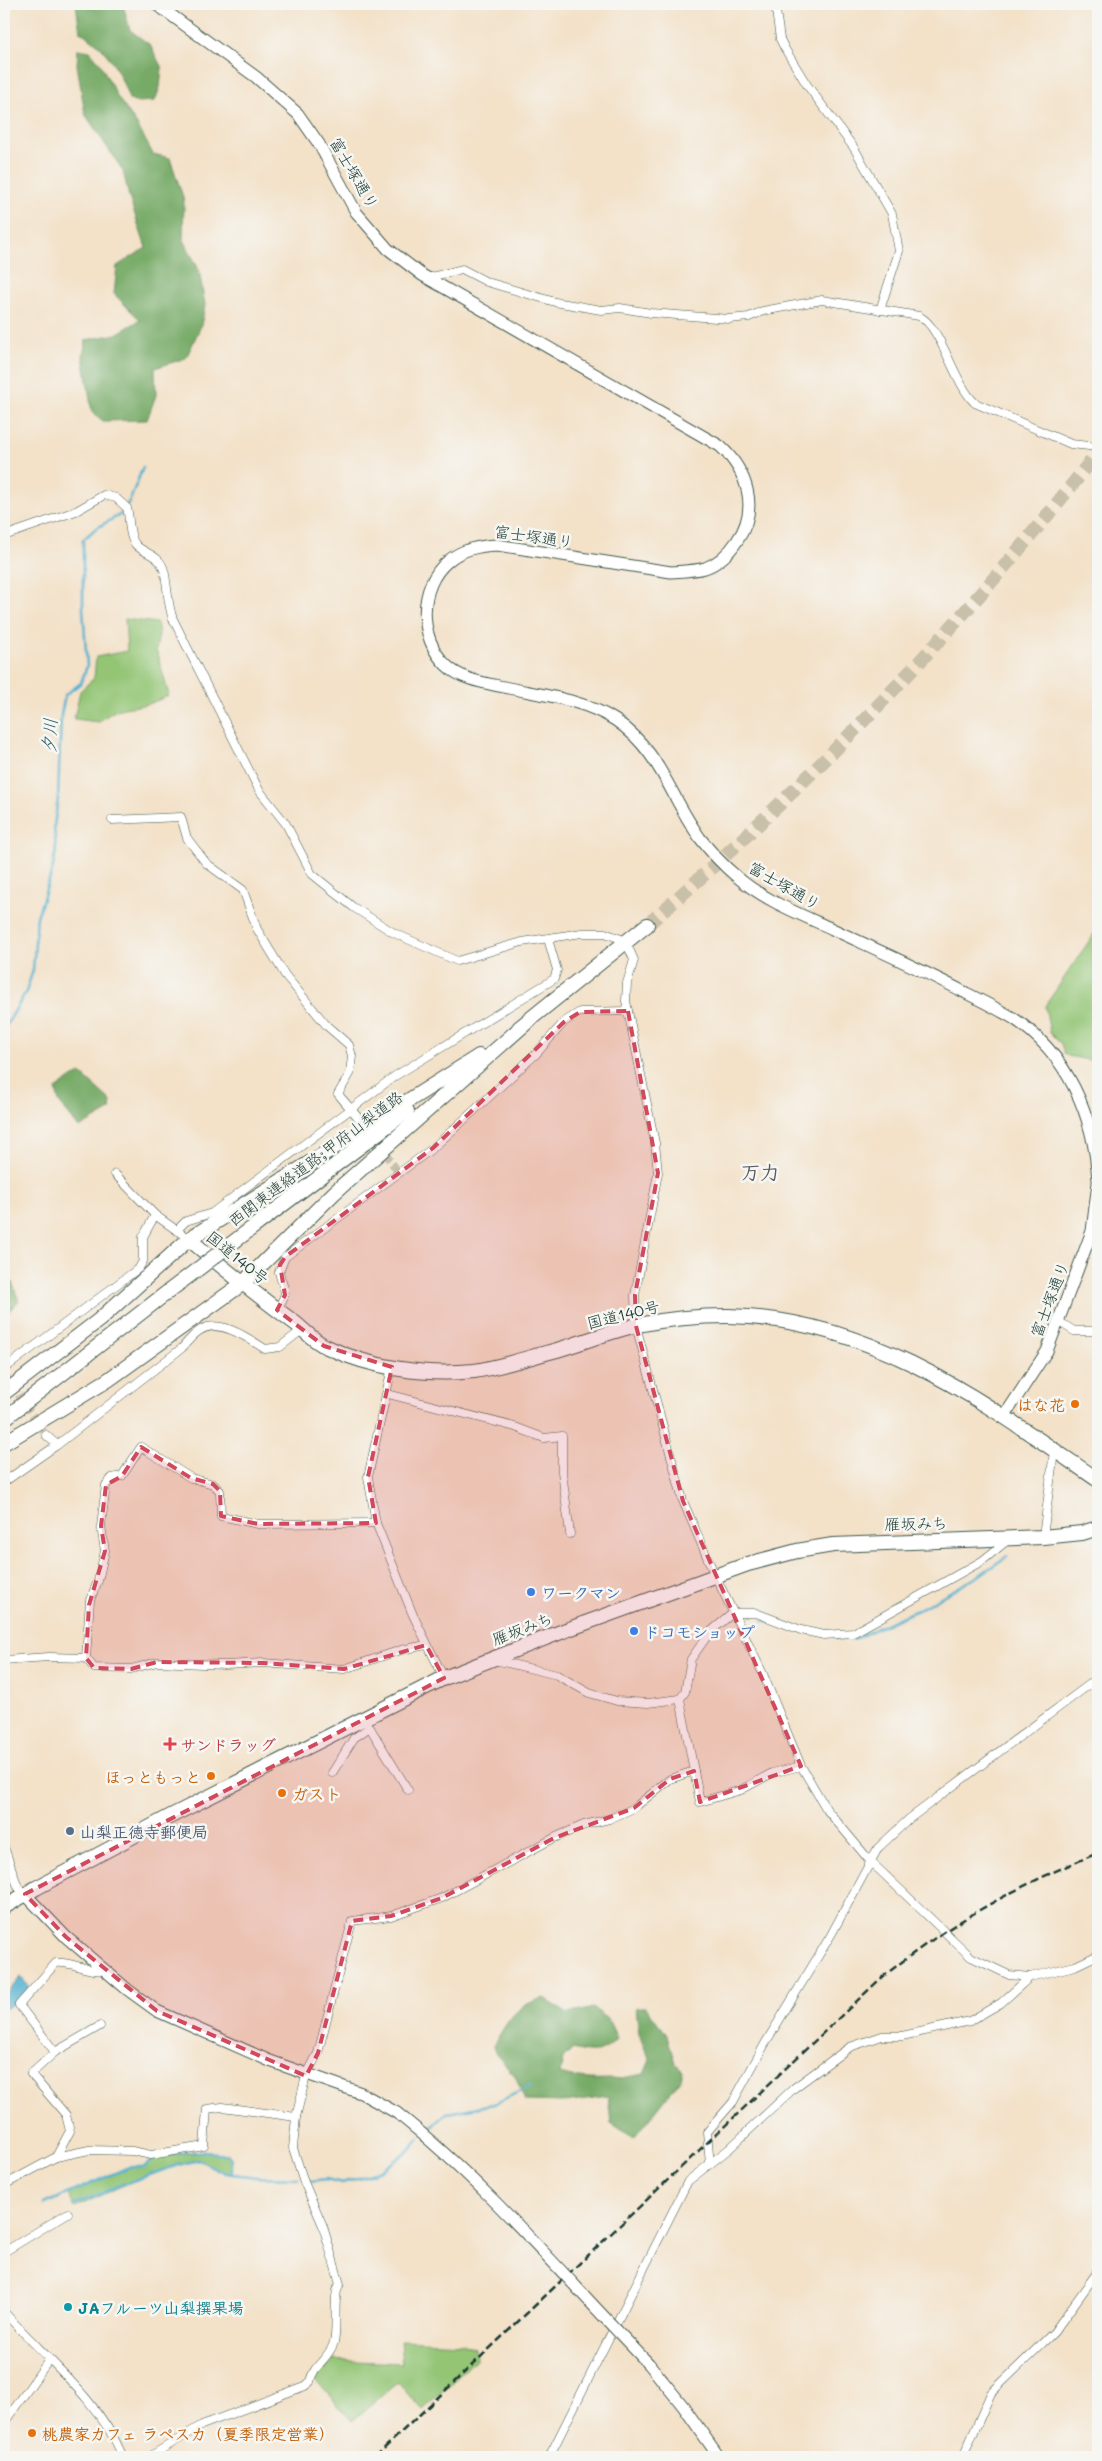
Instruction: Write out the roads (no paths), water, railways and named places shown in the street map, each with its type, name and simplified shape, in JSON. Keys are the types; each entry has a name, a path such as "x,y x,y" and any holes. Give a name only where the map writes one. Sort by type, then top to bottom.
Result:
{"highway":[{"name":"西関東連絡道路;甲府山梨道路","path":"4,1419 480,1055 526,1023 647,925"},
{"path":"4,1443 108,1380 242,1284 334,1193 526,1023"},
{"path":"4,1393 99,1320 189,1239 480,1055"},
{"name":"国道140号","path":"189,1239 242,1284 324,1346 357,1359 392,1367 436,1372 476,1370 606,1336 636,1326 690,1318 729,1316 767,1320 830,1331 872,1345 914,1364 1004,1415 1098,1480"},
{"path":"1082,1533 1098,1520"},
{"name":"雁坂みち","path":"4,1907 25,1894 367,1723 444,1678 716,1575 797,1551 833,1545 882,1541 1042,1537 1082,1533 1098,1528"}],"street":[{"name":"富士塚通り","path":"156,4 256,77 298,114 324,151 356,212 388,249 427,278 720,446 739,466 749,497 749,512 744,531 732,549 723,558 707,567 690,571 671,572 599,562 497,544 478,546 464,551 447,562 436,576 428,591 425,607 426,628 446,665 468,678 566,700 598,710 614,719 647,748 701,840 744,883 779,904 935,976 1014,1019 1046,1047 1074,1087 1085,1108 1092,1133 1098,1180"},
{"path":"775,4 780,39 785,49 807,85 854,148 892,214 899,251 880,310"},
{"path":"427,278 462,269 487,282 555,302 601,310 620,308 651,313 729,319 749,317 763,311 822,300 919,316 932,326 964,391 975,403 1071,444 1098,447"},
{"path":"4,536 76,511 104,496 116,498 127,508 131,538 136,545 156,556 163,569 168,604 184,641 227,722 260,790 286,824 312,874 353,907 394,933 457,961 522,942 582,933 605,933 621,939"},
{"path":"112,820 181,817 188,838 206,863 243,890 257,929 285,975 327,1026 349,1045 352,1056 350,1074 338,1094 361,1121"},
{"path":"177,1230 186,1221 212,1214 395,1076 554,979 557,970 548,939"},
{"path":"630,951 634,960 627,983 626,1000 655,1143 658,1173 635,1295 636,1326 683,1501 733,1613 763,1674 801,1766 827,1810 870,1861 971,1957 1009,1976 1030,1977 1074,1966 1098,1955"},
{"path":"277,1310 286,1295 286,1288 279,1272 285,1257 434,1148 536,1054 564,1022 580,1012 628,1012"},
{"path":"115,1174 154,1215 189,1239"},
{"name":"富士塚通り","path":"1004,1415 1047,1351 1092,1231 1098,1183"},
{"path":"4,1372 139,1268 143,1261 143,1237 154,1215"},
{"path":"1058,1321 1074,1331 1098,1331"},
{"path":"4,1482 57,1445 182,1348 200,1330 210,1326 219,1326 240,1334 265,1349 280,1347 303,1329"},
{"path":"392,1367 388,1394 368,1477 376,1523 426,1645 444,1678"},
{"path":"388,1394 515,1427 544,1438 562,1436 562,1472 570,1534"},
{"path":"46,1435 57,1445"},
{"path":"376,1523 258,1524 221,1516 220,1491 213,1484 191,1478 141,1447 122,1476 112,1478 106,1485 101,1526 105,1551 98,1581 90,1600 86,1658 94,1668 130,1669 157,1662 225,1665 263,1662 344,1669 401,1650 426,1645"},
{"path":"1042,1537 1053,1476 1054,1451"},
{"path":"801,1766 772,1773 741,1790 700,1802 680,1699 685,1692 691,1659 710,1632 733,1613 756,1613 801,1630 824,1635 853,1633 982,1561 1010,1539"},
{"path":"4,1660 49,1657 86,1658"},
{"path":"490,1659 557,1675 589,1693 617,1701 648,1703 680,1699"},
{"path":"710,2164 707,2132 733,2102 757,2057 831,1935 878,1848 909,1819 1098,1678"},
{"path":"332,1773 354,1738 367,1723 408,1790"},
{"path":"149,2457 202,2425 305,2386 310,2382 311,2374 334,2344 337,2319 336,2296 340,2284 323,2226 304,2182 293,2148 296,2116 306,2076 318,2053 352,1921 391,1916 442,1898 554,1838 584,1825 608,1819 634,1808 670,1779 694,1771"},
{"path":"4,1847 18,1887 66,1937 128,1990 157,2011 306,2076 361,2093 397,2112 439,2146 476,2182 649,2364 683,2406 719,2457"},
{"path":"55,2052 19,2005 56,1963 64,1962 94,1972 105,1970"},
{"path":"549,2457 688,2181 729,2149 794,2088 850,2047 882,2036 902,2036 970,2021 1001,2003 1030,1977"},
{"path":"56,2157 70,2131 66,2115 31,2074 55,2052 100,2026"},
{"path":"4,2185 56,2157 90,2150 132,2151 151,2154 204,2146 207,2109 222,2108 296,2116"},
{"path":"4,2252 68,2212"},
{"path":"963,2457 991,2393 1054,2332 1096,2274 1098,2267"},
{"path":"4,2312 91,2404 117,2444 123,2457"},
{"path":"4,2423 49,2360"}],"water":[{"path":"21,1977 30,1988 6,2009 4,1996"}],"waterway":[{"name":"夕川","path":"4,1029 26,992 33,970 37,917 52,871 56,850 54,826 58,799 61,715 65,695 81,683 87,666 83,608 83,540 95,529 121,514 130,500 143,467"},
{"path":"835,1638 854,1639 921,1608 977,1577 1007,1556"},
{"path":"763,1620 769,1622"},
{"path":"429,2128 447,2113 494,2104 531,2086"},
{"path":"310,2181 326,2179 342,2183 381,2171 408,2151 419,2138"},
{"path":"44,2204 129,2167 144,2167 153,2159 169,2154 205,2152 226,2155 231,2158 231,2174"},
{"path":"74,2205 121,2185 178,2165 199,2160 225,2173 256,2177 298,2178"}],"tunnel":[{"path":"647,925 769,815 884,699 994,579 1098,452"},
{"path":"371,1134 399,1173"},
{"path":"5,1375 46,1435"}],"railway":[{"path":"375,2457 879,1980 930,1941 983,1908 1039,1879 1098,1853"}],"place":[{"name":"はな花","path":"1075,1404"},
{"name":"ワークマン","path":"531,1592"},
{"name":"ドコモショップ","path":"634,1631"},
{"name":"サンドラッグ","path":"170,1744"},
{"name":"ほっともっと","path":"211,1776"},
{"name":"ガスト","path":"282,1793"},
{"name":"山梨正徳寺郵便局","path":"70,1831"},
{"name":"JAフルーツ山梨撰果場","path":"68,2307"},
{"name":"桃農家カフェ ラペスカ（夏季限定営業）","path":"32,2433"}],"district":[{"name":"万力","path":"760,1171"}]}
